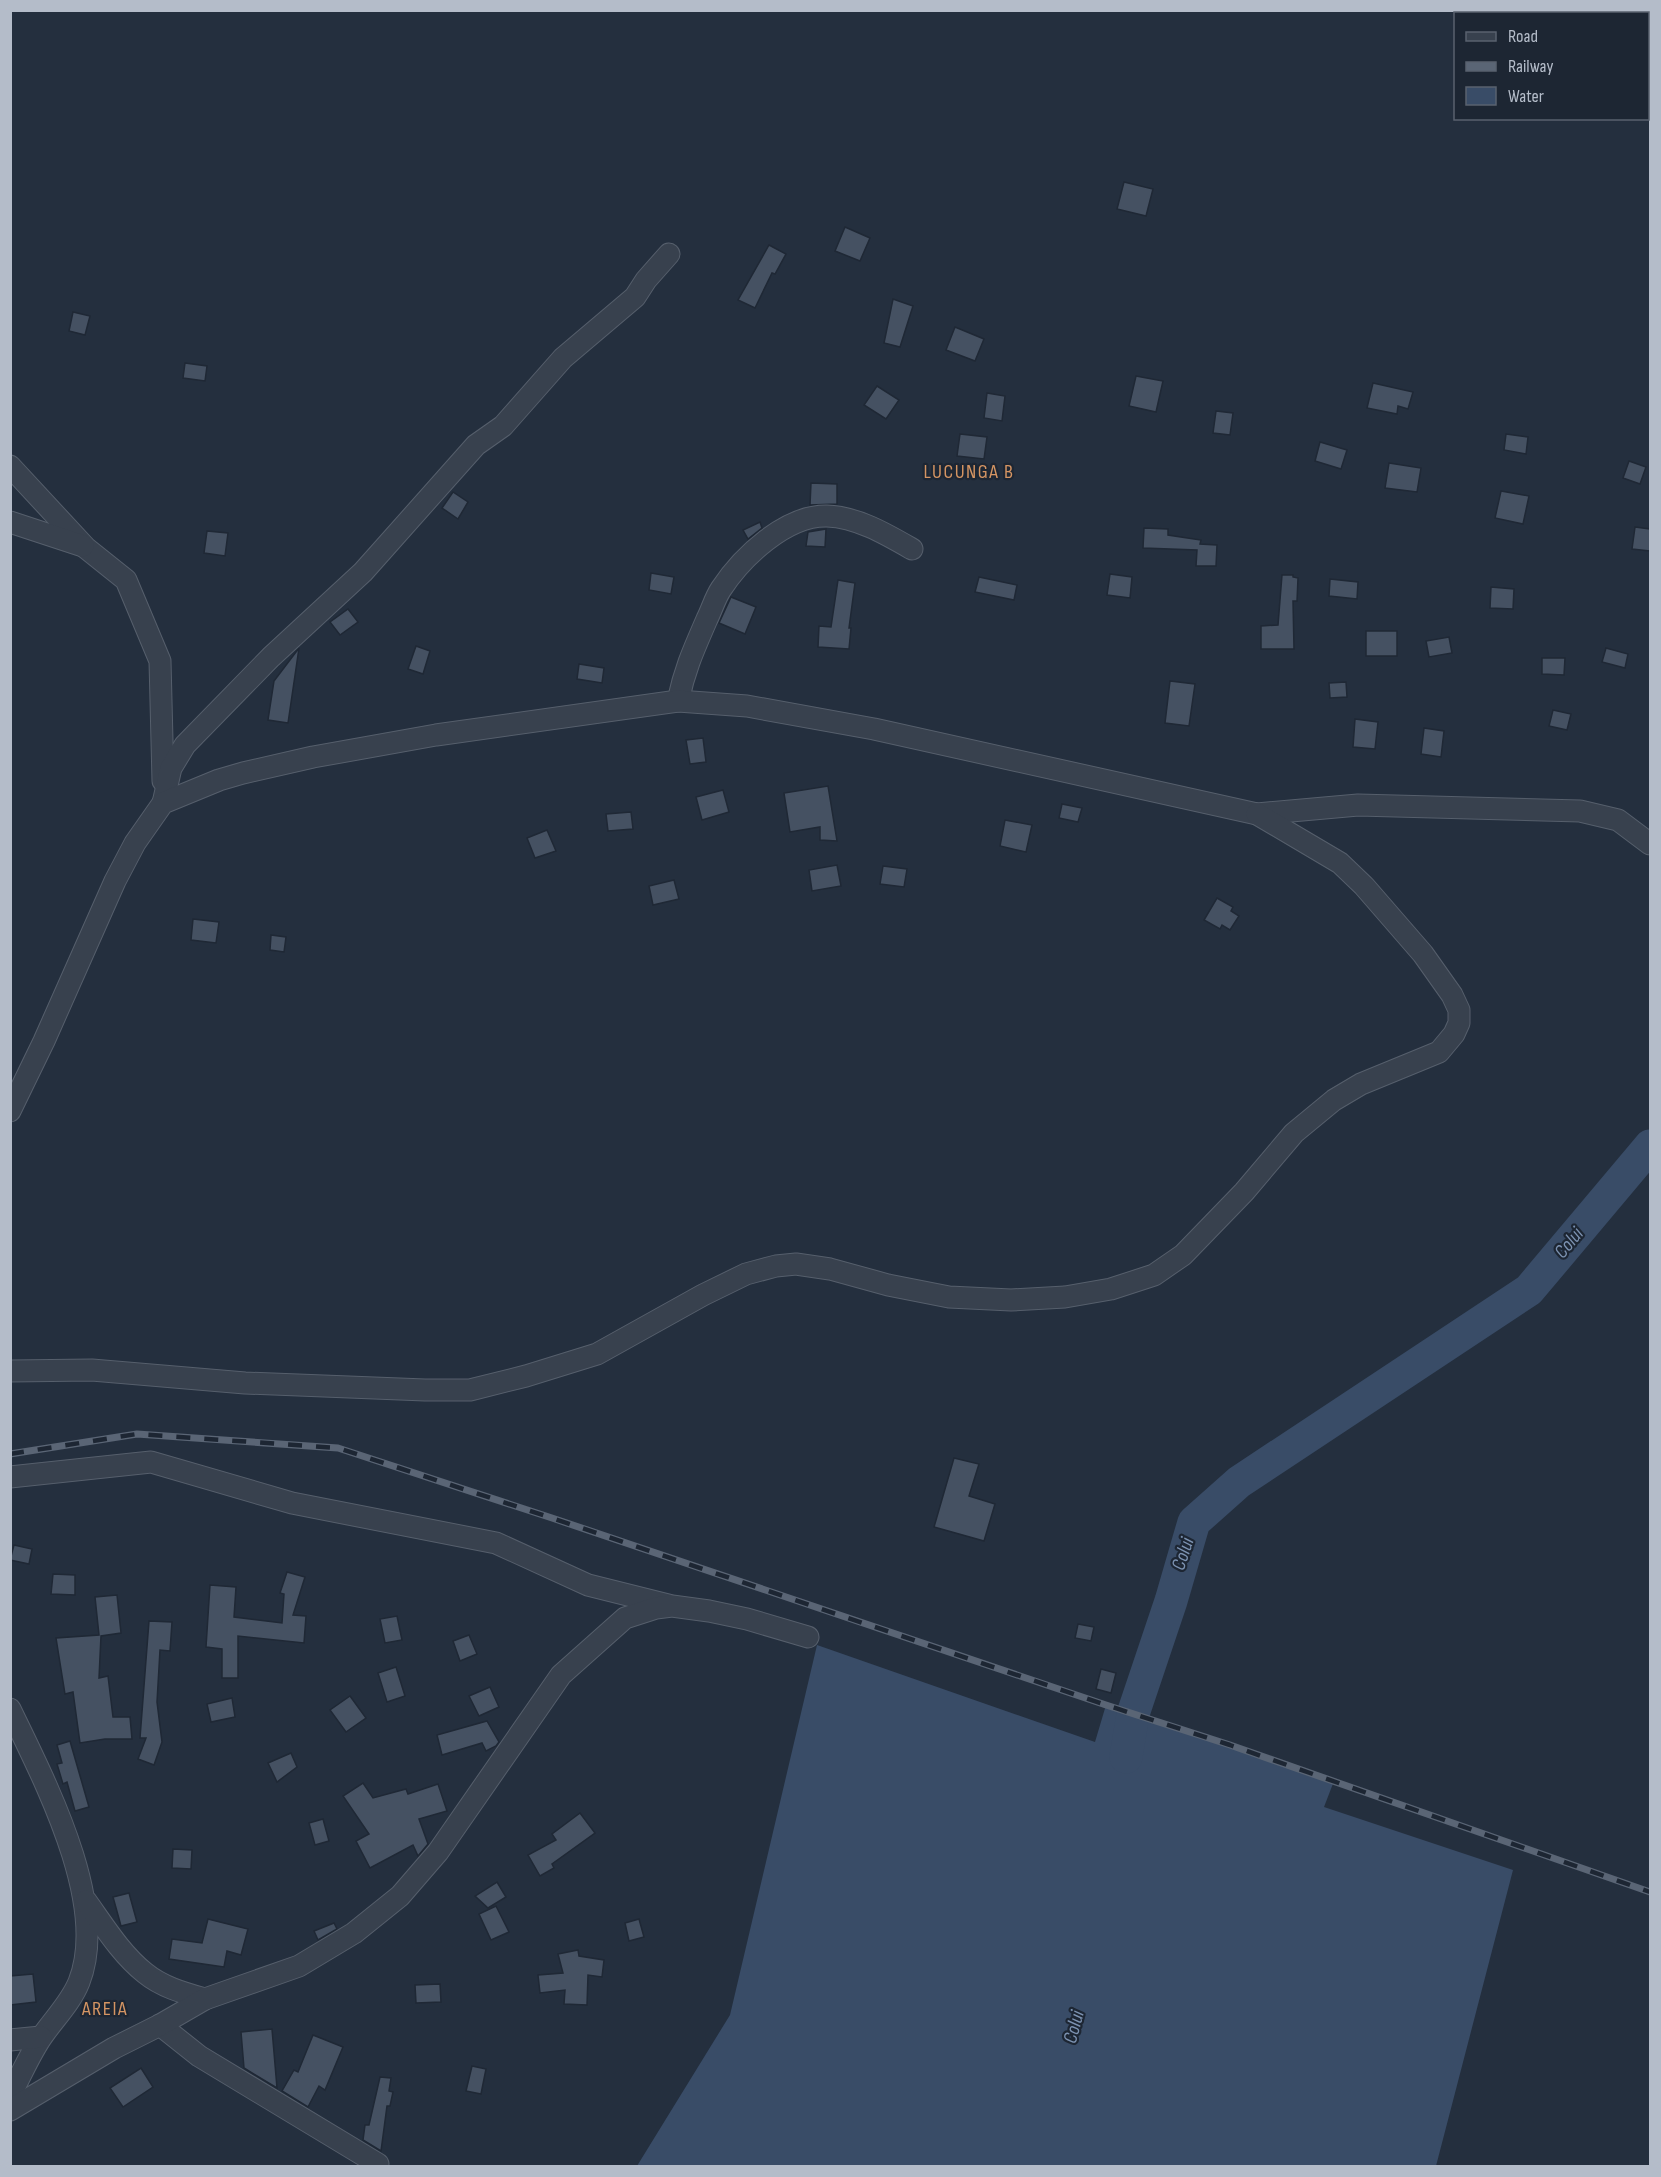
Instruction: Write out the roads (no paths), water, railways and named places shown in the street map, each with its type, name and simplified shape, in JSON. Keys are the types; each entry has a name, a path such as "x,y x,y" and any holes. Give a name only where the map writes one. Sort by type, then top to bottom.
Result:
{"street":[{"path":"10,1111 44,1041 115,881 135,843 163,803 171,768 185,745 271,657 363,572 476,445 503,426 564,358 635,297 646,280 669,254"},
{"path":"10,466 86,548 126,580 160,661 163,803"},
{"path":"678,701 690,657 720,590 746,558 773,535 806,519 824,516 840,517 885,533 912,549"},
{"path":"10,522 86,548"},
{"path":"163,803 219,780 313,757 436,735 678,701 747,706 874,729 1257,814 1358,805 1580,811 1618,820 1650,844"},
{"path":"10,1371 92,1370 245,1383 470,1390 526,1376 597,1353 746,1274 776,1266 796,1264 830,1269 888,1285 949,1297 1011,1300 1065,1297 1111,1289 1154,1275 1183,1255 1244,1192 1294,1133 1334,1100 1361,1084 1439,1052 1454,1034 1459,1023 1459,1010 1452,995 1423,954 1364,886 1340,863 1257,814"},
{"path":"10,1477 152,1462 292,1503 496,1543 588,1585 672,1606 747,1619 808,1637"},
{"path":"10,2110 114,2048 205,1999 298,1966 354,1933 400,1896 438,1852 561,1675 625,1618 656,1608 672,1606"},
{"path":"10,1708 39,1770 69,1845 83,1897 88,1940 87,1955 79,1982 69,2000 41,2037 10,2096"},
{"path":"83,1897 119,1946 145,1973 172,1989 205,1999"},
{"path":"160,2025 199,2056 378,2164"},
{"path":"10,2040 41,2037"}],"water":[{"path":"817,1645 1095,1742 1106,1705 1334,1781 1324,1807 1513,1870 1436,2166 637,2166 730,2015"}],"waterway":[{"name":"Colui","path":"1126,1757 1133,1714 1171,1601 1194,1522 1239,1482 1529,1290 1650,1146"}],"railway":[{"path":"10,1454 137,1434 338,1448 1230,1745 1650,1892"}],"district":[{"name":"LUCUNGA B","path":"969,472"},
{"name":"AREIA","path":"105,2009"}]}
